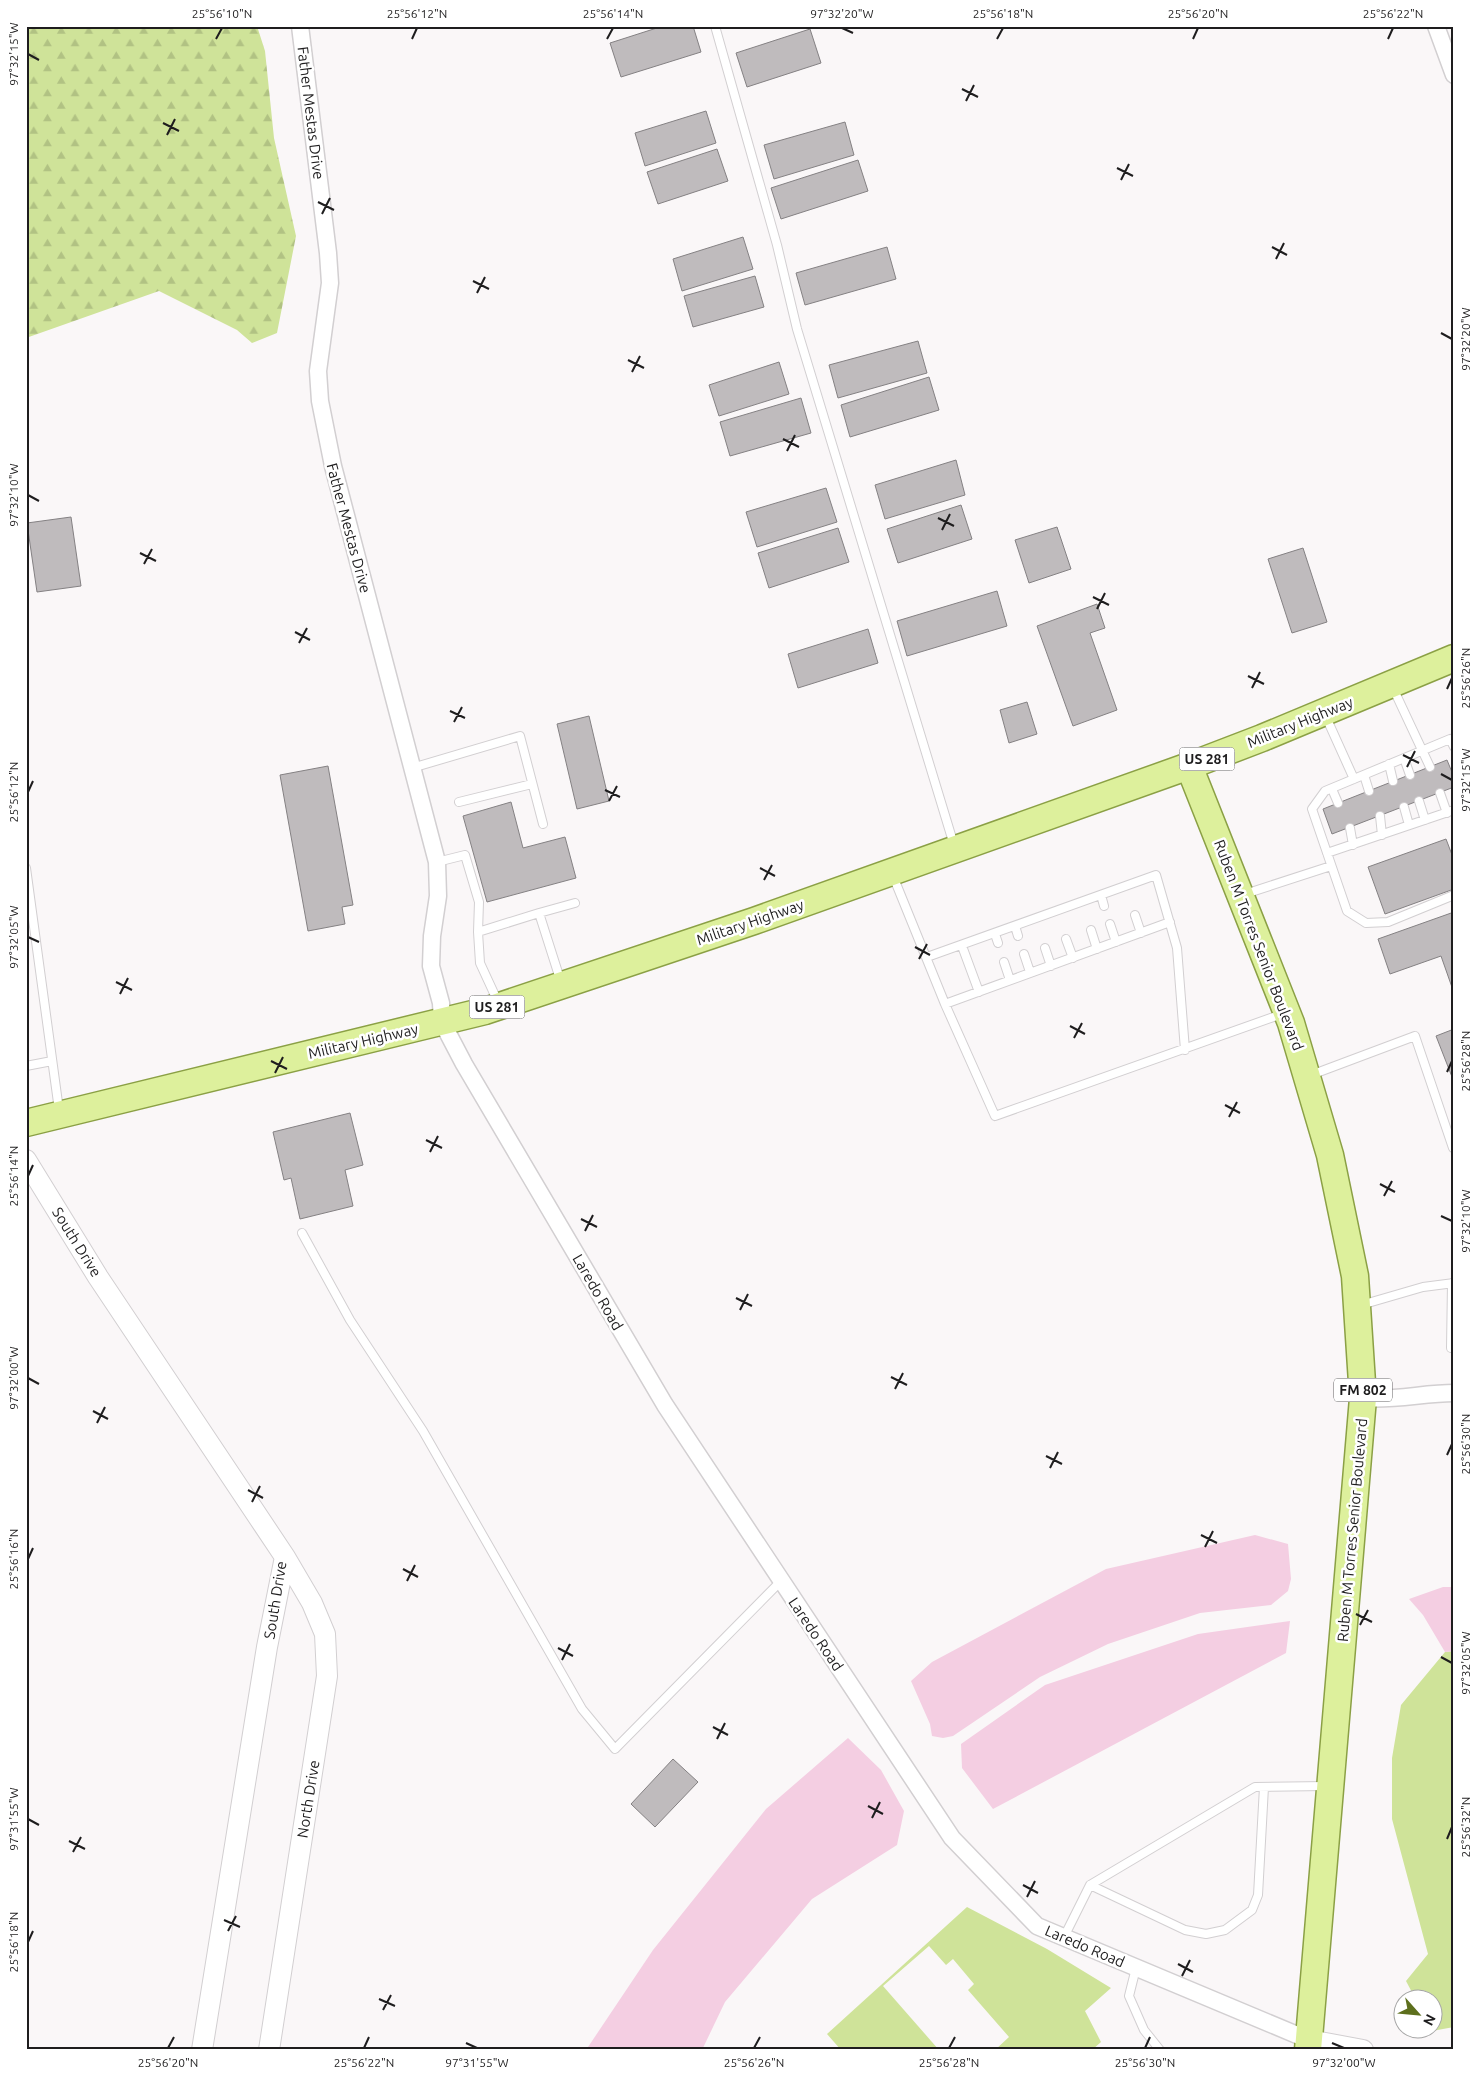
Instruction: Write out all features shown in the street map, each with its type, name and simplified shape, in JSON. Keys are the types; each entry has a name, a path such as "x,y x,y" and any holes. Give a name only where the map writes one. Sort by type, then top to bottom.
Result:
{"main road":[{"name":"Military Highway","path":"26,1123 442,1022 563,986 892,872 1189,766 1454,658"},
{"name":"Ruben M Torres Senior Boulevard","path":"1189,766 1287,1013 1330,1155 1355,1276 1363,1398 1309,2045"}],"street":[{"name":"Father Mestas Drive","path":"300,26 330,283 318,371 322,409 333,466 437,862 438,896 432,936 432,966 441,1003 442,1022"},
{"path":"1436,26 1454,76"},
{"name":"Laredo Road","path":"442,1022 464,1064 665,1405 952,1838 1037,1926 1309,2045 1363,2050"},
{"name":"South Drive","path":"26,1160 98,1277 285,1557 267,1647 202,2050"},
{"path":"1363,1398 1379,1400 1412,1395 1454,1393"},
{"name":"North Drive","path":"269,2050 327,1676 325,1634 312,1603 285,1557"}],"lane":[{"path":"716,26 777,245 797,329 956,849"},
{"path":"1391,684 1430,767"},
{"path":"1324,712 1354,779"},
{"path":"412,768 520,736 543,824"},
{"path":"1454,747 1450,738 1325,791 1312,809 1347,911 1366,923 1388,922 1454,895"},
{"path":"1404,758 1410,775"},
{"path":"1389,764 1393,781"},
{"path":"1364,775 1368,791"},
{"path":"459,802 532,784"},
{"path":"1332,789 1338,803"},
{"path":"1327,853 1450,811 1440,793"},
{"path":"1419,801 1425,820"},
{"path":"1404,806 1409,826"},
{"path":"1380,816 1382,835"},
{"path":"1350,828 1353,845"},
{"path":"437,862 465,855 479,902 480,963 500,1006"},
{"path":"1241,896 1331,866"},
{"path":"26,868 29,910 59,1115"},
{"path":"892,872 945,1004 995,1116 1287,1013"},
{"path":"927,957 1156,875 1177,948 1185,1050"},
{"path":"1125,886 1128,896"},
{"path":"1101,895 1104,906"},
{"path":"1082,902 1085,911"},
{"path":"478,932 575,903"},
{"path":"1057,911 1060,920"},
{"path":"539,913 563,986"},
{"path":"1135,915 1141,932"},
{"path":"1035,919 1038,927"},
{"path":"945,1004 1170,922"},
{"path":"1110,924 1116,942"},
{"path":"1015,926 1018,936"},
{"path":"1091,930 1097,949"},
{"path":"995,934 998,943"},
{"path":"1066,939 1073,958"},
{"path":"962,946 979,992"},
{"path":"1045,948 1051,966"},
{"path":"1024,954 1030,972"},
{"path":"1004,962 1010,980"},
{"path":"1307,1076 1415,1036 1453,1148"},
{"path":"26,1066 52,1061"},
{"path":"302,1233 350,1320 423,1431 582,1709 615,1749 781,1581"},
{"path":"1357,1306 1423,1287 1453,1283 1451,1348"},
{"path":"1064,1937 1090,1886 1256,1787 1331,1786"},
{"path":"1090,1886 1184,1930 1206,1934 1224,1930 1252,1910 1258,1895 1264,1787"},
{"path":"1136,1968 1129,1996 1144,2030 1160,2050"}],"green space":[{"path":"26,26 257,26 265,51 274,138 296,236 277,333 252,343 237,330 159,291 26,338"},
{"path":"1454,1651 1454,2027 1442,2029 1442,1988 1410,1988 1406,1981 1428,1954 1392,1819 1392,1758 1401,1705 1445,1652"},
{"path":"967,1907 1047,1949 1111,1988 1085,2011 1101,2042 1092,2050 995,2050 1009,2037 968,1990 974,1984 953,1959 946,1965 929,1946 883,1986 939,2050 841,2050 827,2034"}],"shaded area":[{"path":"1255,1535 1288,1544 1291,1579 1288,1591 1271,1605 1200,1613 1108,1644 1040,1677 953,1736 943,1738 932,1736 930,1724 911,1681 932,1662 1106,1569"},
{"path":"1443,1587 1454,1587 1454,1651 1445,1652 1423,1615 1409,1599"},
{"path":"1290,1621 1286,1653 993,1809 962,1768 961,1744 1045,1685 1198,1634"},
{"path":"848,1738 881,1770 904,1811 897,1845 812,1899 725,2002 702,2050 586,2050 653,1950 766,1809"}],"building":[{"path":"663,26 693,26 701,52 621,77 610,43"},
{"path":"810,29 821,63 747,87 736,53"},
{"path":"706,111 716,143 645,166 635,133"},
{"path":"845,122 854,155 774,179 764,145"},
{"path":"717,149 728,181 658,204 647,172"},
{"path":"858,160 868,191 781,219 771,188"},
{"path":"743,237 753,269 682,291 673,259"},
{"path":"887,247 896,279 805,305 796,273"},
{"path":"755,276 764,307 693,327 684,296"},
{"path":"918,341 927,373 838,398 829,365"},
{"path":"779,362 789,394 719,416 709,385"},
{"path":"929,377 939,410 850,437 841,405"},
{"path":"801,398 811,433 730,456 720,422"},
{"path":"956,460 965,495 885,519 875,485"},
{"path":"826,488 837,522 757,547 746,512"},
{"path":"961,505 972,539 898,563 887,529"},
{"path":"71,517 81,586 37,592 27,523"},
{"path":"1057,527 1071,569 1029,583 1015,540"},
{"path":"838,528 849,562 769,588 758,553"},
{"path":"1303,548 1327,622 1292,633 1268,559"},
{"path":"997,591 1007,626 907,656 897,621"},
{"path":"1097,604 1105,628 1090,633 1117,710 1073,726 1037,626"},
{"path":"868,629 878,663 798,688 788,654"},
{"path":"1027,702 1037,734 1009,743 1000,710"},
{"path":"589,716 609,801 577,809 557,724"},
{"path":"1447,760 1454,777 1454,787 1332,834 1323,809"},
{"path":"328,766 353,905 342,907 345,924 308,931 280,775"},
{"path":"511,802 523,848 565,837 576,878 487,902 463,816"},
{"path":"1446,839 1454,860 1454,889 1385,914 1368,867"},
{"path":"1454,912 1454,993 1441,956 1390,974 1378,939"},
{"path":"1454,1029 1454,1082 1436,1036"},
{"path":"350,1113 363,1165 345,1170 353,1206 300,1219 291,1178 284,1180 273,1132"},
{"path":"673,1759 698,1782 655,1827 631,1804"}]}
